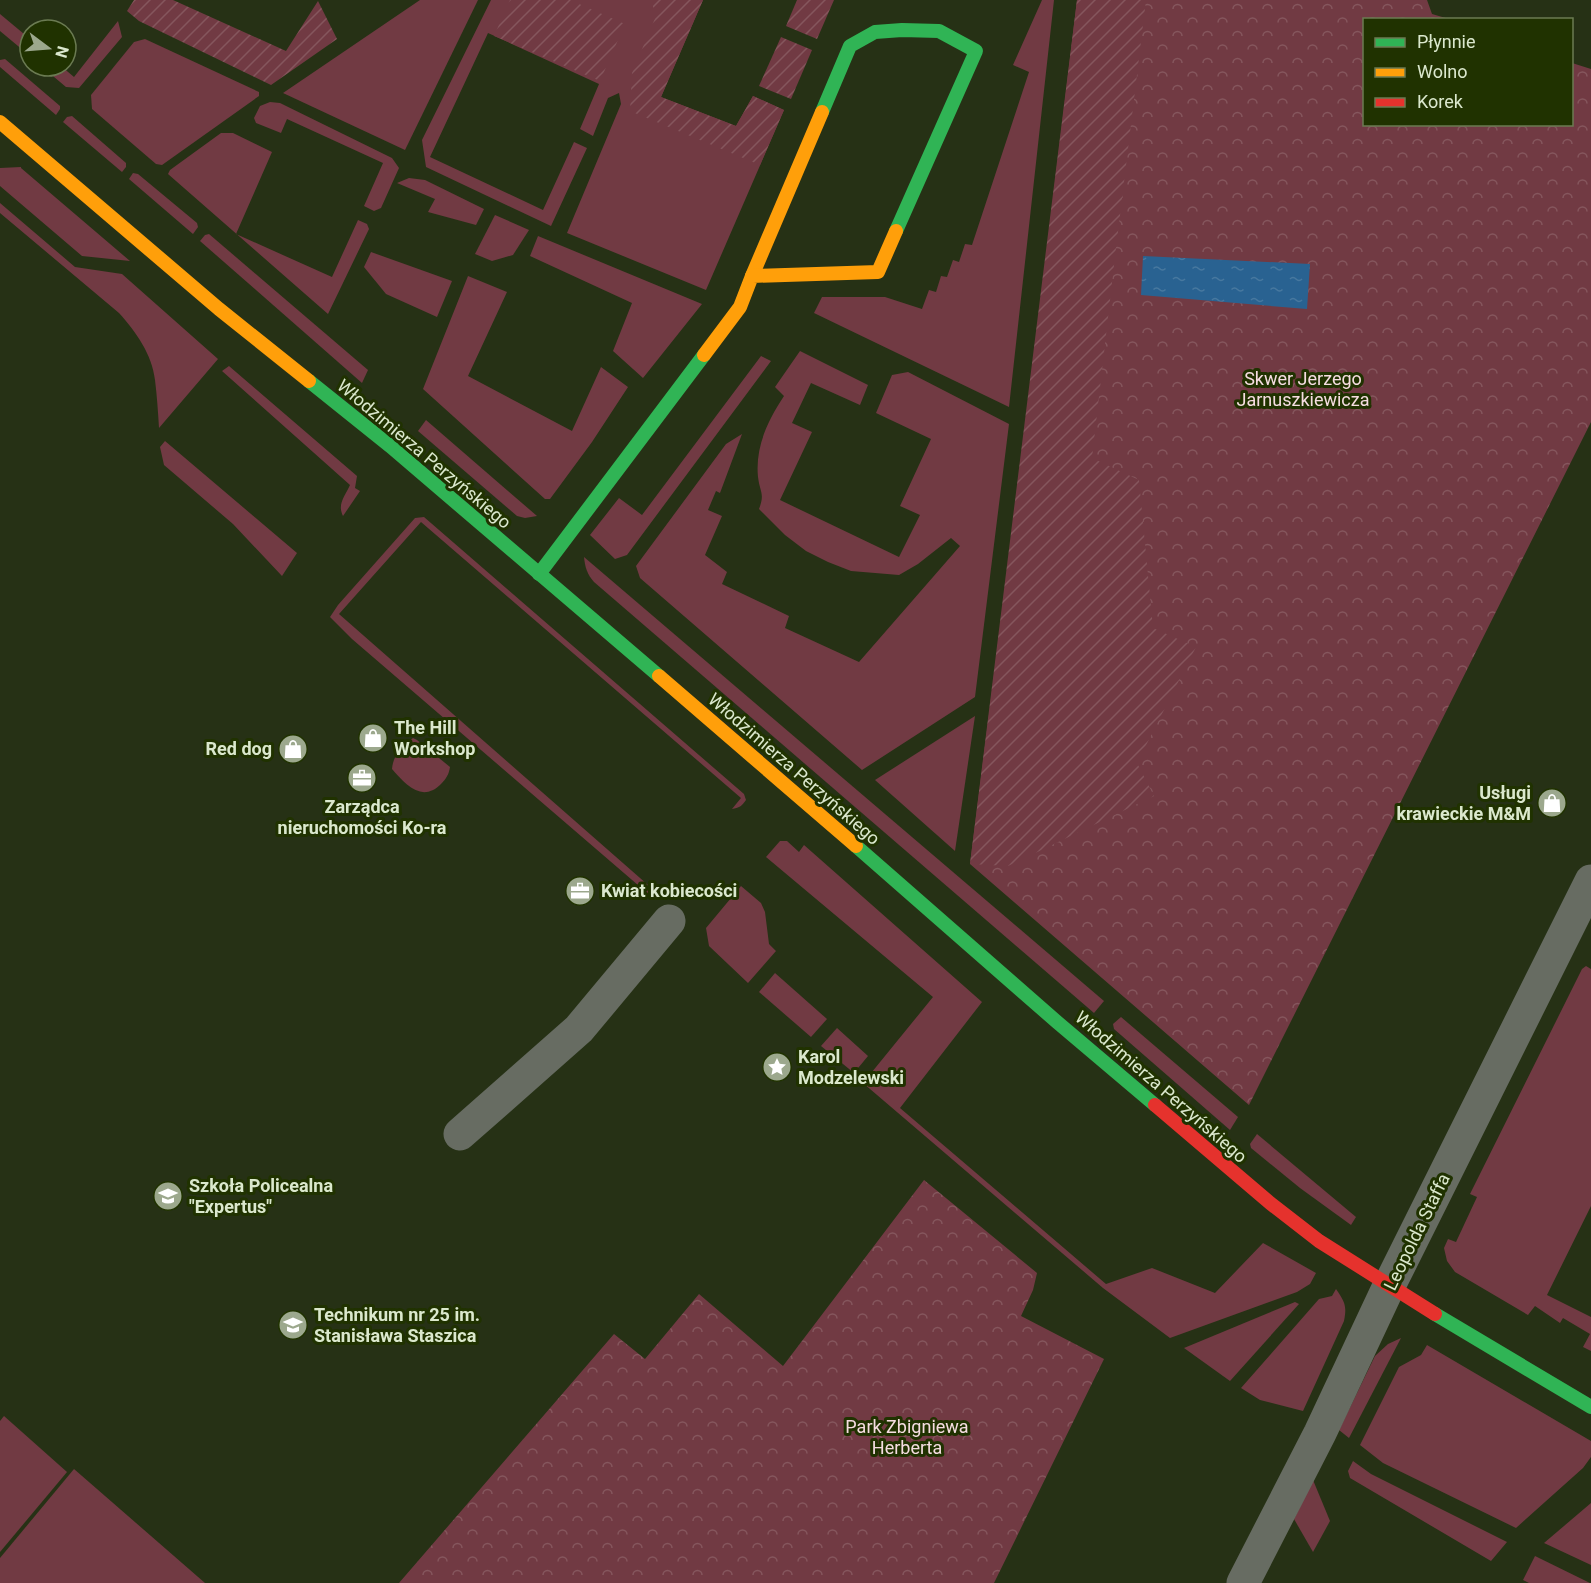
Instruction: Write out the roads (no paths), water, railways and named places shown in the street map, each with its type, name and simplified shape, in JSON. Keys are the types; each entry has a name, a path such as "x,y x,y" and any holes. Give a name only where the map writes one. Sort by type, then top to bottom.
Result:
{"street":[{"path":"538,574 740,307 752,276 850,46 875,32 939,31 976,51 878,272 752,276"},
{"name":"Włodzimierza Perzyńskiego","path":"0,122 219,309 390,446 780,779 1057,1022 1243,1181 1319,1241 1389,1286 1591,1407"},
{"name":"Leopolda Staffa","path":"1243,1583 1320,1433 1389,1286 1591,881"},
{"path":"460,1134 579,1029 669,921"}],"water":[{"path":"1143,256 1310,264 1307,309 1141,295"}],"place":[{"name":"The Hill Workshop","path":"373,738"},
{"name":"Red dog","path":"293,749"},
{"name":"Zarządca nieruchomości Ko-ra","path":"362,778"},
{"name":"Usługi krawieckie M&M","path":"1552,803"},
{"name":"Kwiat kobiecości","path":"580,891"},
{"name":"Karol Modzelewski","path":"777,1067"},
{"name":"Szkoła Policealna \"Expertus\"","path":"168,1196"},
{"name":"Technikum nr 25 im. Stanisława Staszica","path":"293,1325"}],"park label":[{"name":"Skwer Jerzego Jarnuszkiewicza","path":"1303,389"},
{"name":"Park Zbigniewa Herberta","path":"907,1437"}]}
